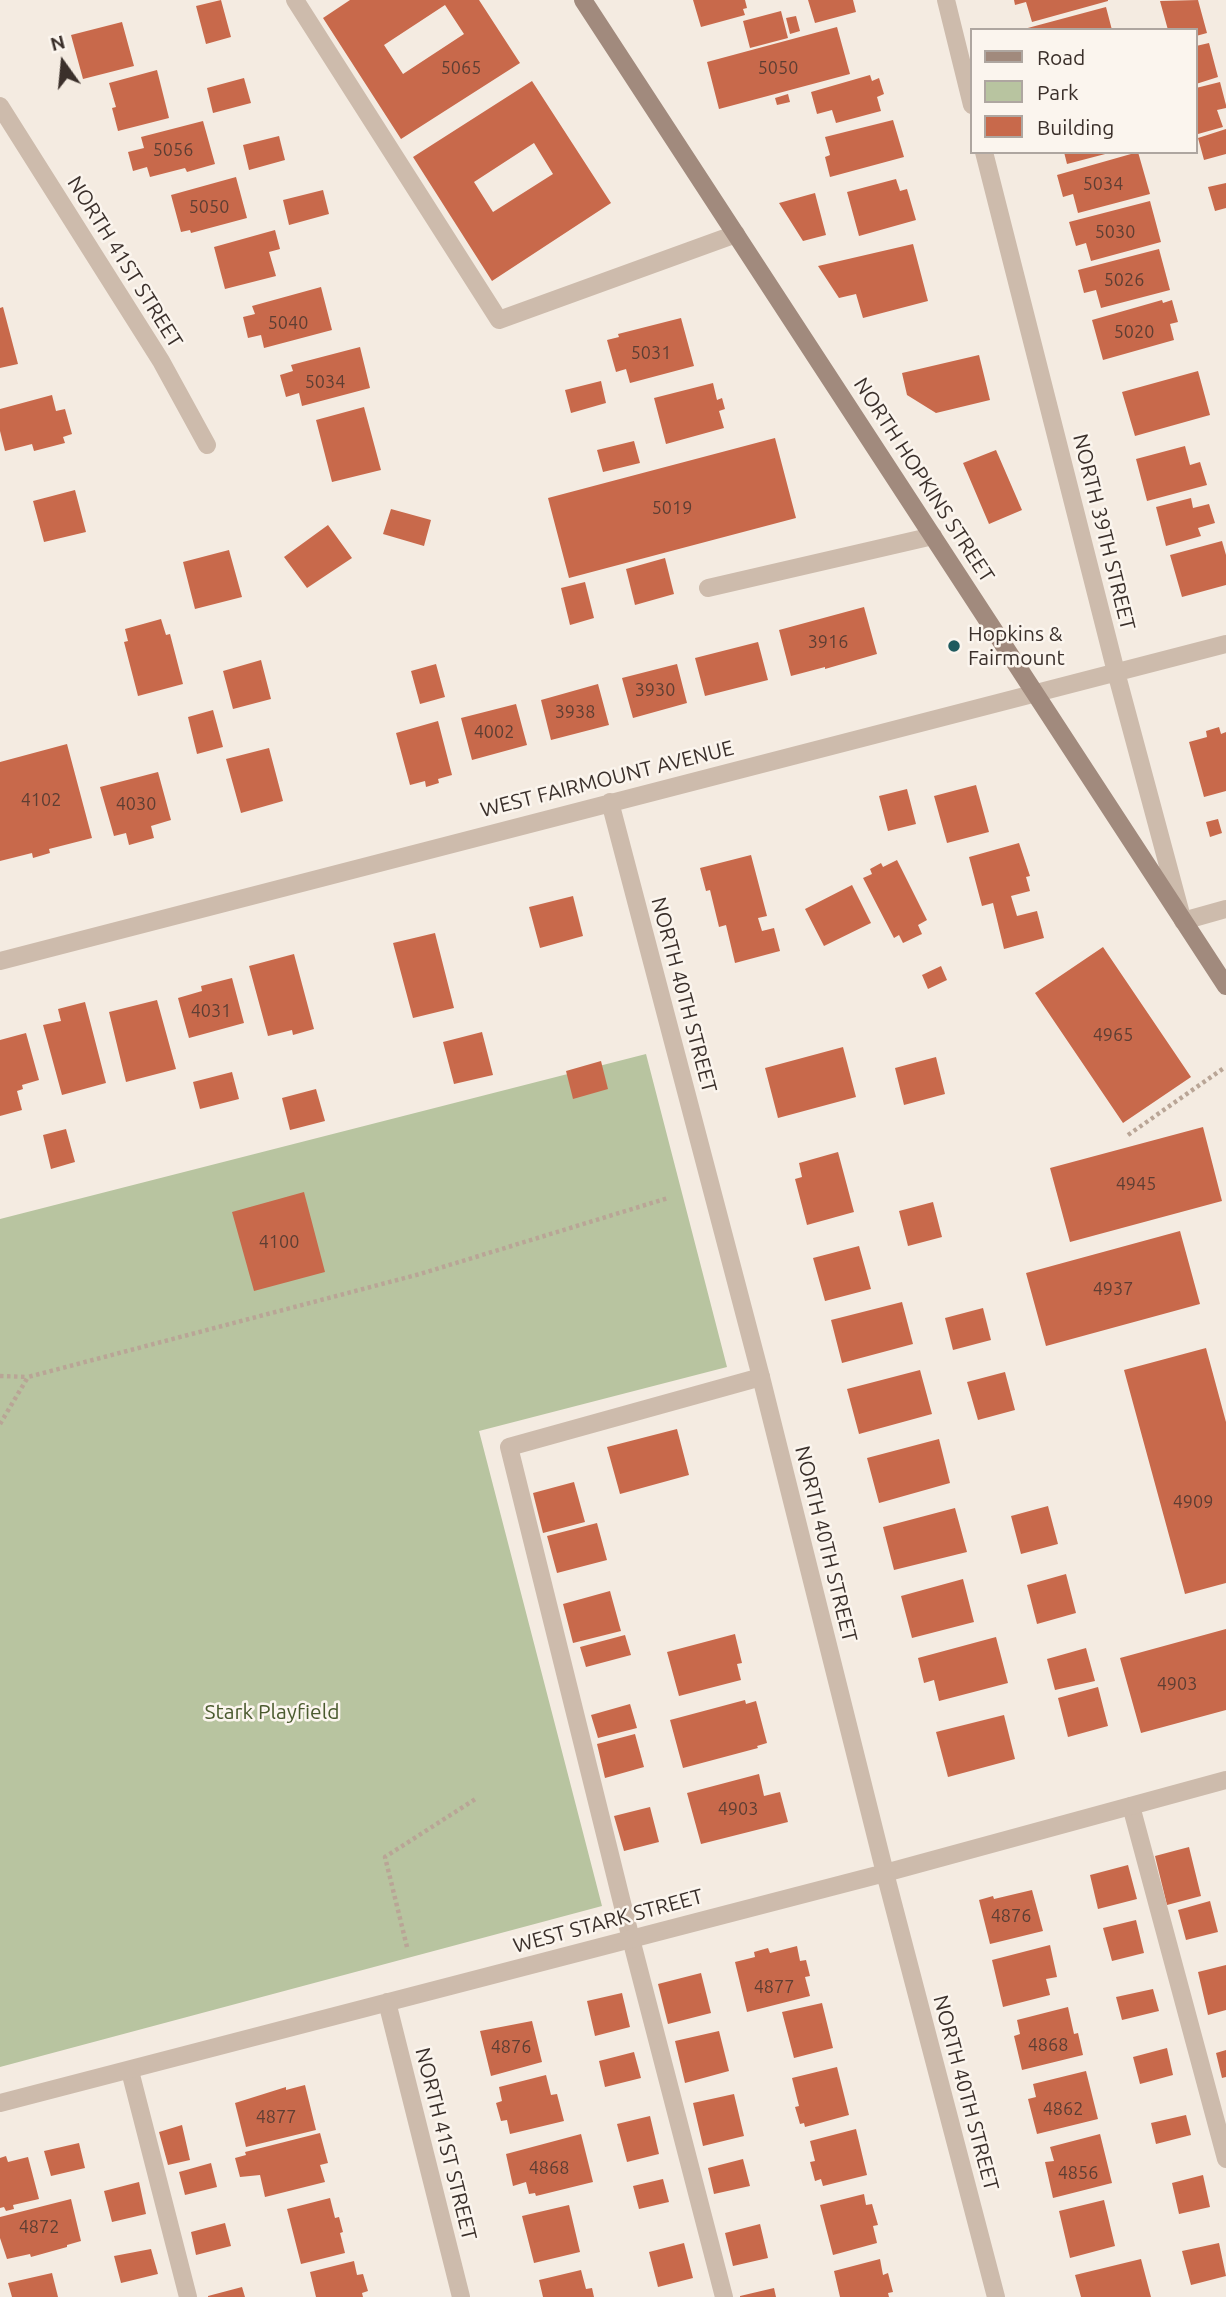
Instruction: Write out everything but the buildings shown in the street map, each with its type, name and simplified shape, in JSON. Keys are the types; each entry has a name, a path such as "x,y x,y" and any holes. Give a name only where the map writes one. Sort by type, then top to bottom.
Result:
{"main road":[{"name":"NORTH HOPKINS STREET","path":"583,0 1226,986"}],"street":[{"path":"295,0 499,320 736,234"},
{"path":"946,0 970,97"},
{"name":"NORTH 41ST STREET","path":"0,106 161,361 207,444"},
{"name":"NORTH 39TH STREET","path":"985,154 1116,672 1183,921"},
{"path":"708,588 933,536"},
{"name":"WEST FAIRMOUNT AVENUE","path":"0,961 1226,644"},
{"name":"NORTH 40TH STREET","path":"610,802 761,1377 885,1872 996,2297"},
{"path":"1183,921 1226,909"},
{"path":"724,2297 631,1939 509,1447 761,1377"},
{"name":"WEST STARK STREET","path":"0,2103 130,2071 1226,1780"},
{"path":"1131,1806 1226,2159"},
{"name":"NORTH 41ST STREET","path":"387,2002 461,2297"},
{"path":"130,2071 188,2297"}],"path":[{"path":"1128,1135 1224,1068"},
{"path":"0,1376 29,1377 420,1274 668,1198"},
{"path":"0,1424 29,1377"},
{"path":"407,1947 385,1857 477,1798"}],"green space":[{"name":"Stark Playfield","path":"646,1054 727,1367 479,1431 602,1906 0,2067 0,1219"}],"place":[{"name":"Hopkins & Fairmount","path":"954,646"}]}
